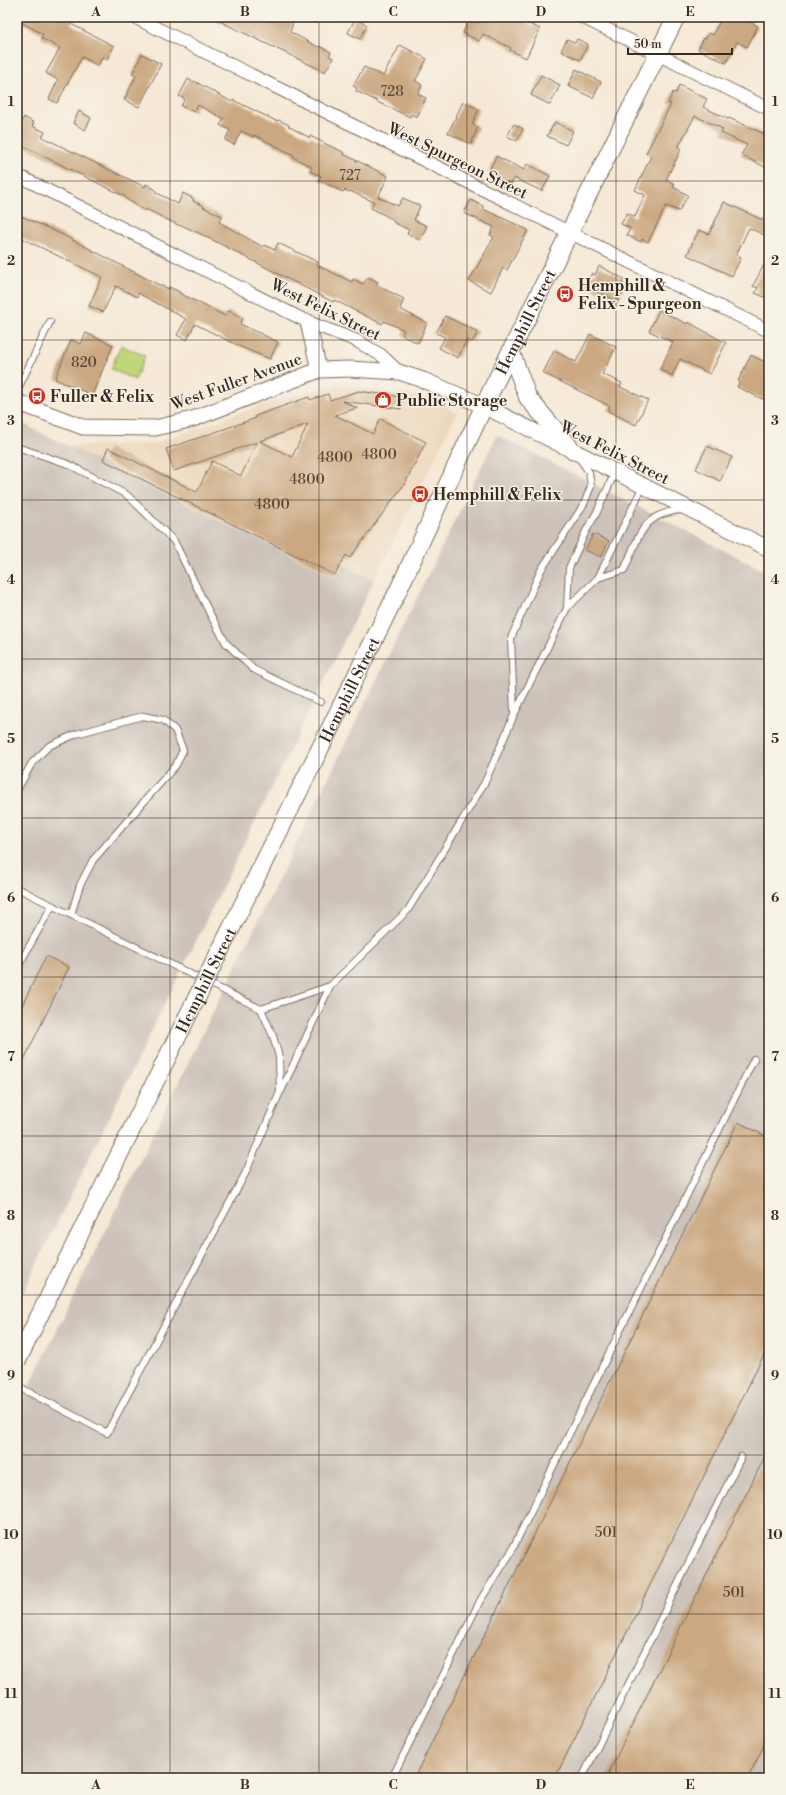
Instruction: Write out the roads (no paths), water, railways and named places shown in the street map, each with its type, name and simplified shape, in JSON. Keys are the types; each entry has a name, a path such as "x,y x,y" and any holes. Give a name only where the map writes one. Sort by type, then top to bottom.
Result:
{"main road":[{"name":"Hemphill Street","path":"17,1360 397,593 484,406 676,17"},
{"path":"511,352 528,398 573,451"}],"street":[{"name":"West Spurgeon Street","path":"134,17 769,330"},
{"path":"582,17 769,108"},
{"name":"West Felix Street","path":"17,175 308,322 355,340 381,355 399,372 423,380 484,406 769,550"},
{"path":"308,322 319,370"},
{"name":"West Fuller Avenue","path":"17,402 83,428 155,428 193,419 319,370 350,369 399,372"}],"lane":[{"path":"17,392 50,322"},
{"path":"17,447 68,464 127,495 174,541 226,643 253,669 321,702"},
{"path":"514,715 511,638 541,570 584,504 591,486 589,472 573,451"},
{"path":"567,608 569,568 615,472"},
{"path":"17,1386 107,1433 245,1174 280,1092 330,986 408,910 485,782 514,715 567,608 598,578 643,486"},
{"path":"598,578 624,570 645,526 652,518 662,512 689,510"},
{"path":"17,790 32,763 50,746 76,734 143,716 163,720 175,730 183,750 176,765 93,860 80,886 71,915"},
{"path":"17,888 261,1009 273,1036 279,1057 280,1092"},
{"path":"17,968 52,906"},
{"path":"261,1009 330,986"},
{"path":"392,1778 481,1599 510,1554 754,1059"},
{"path":"582,1778 741,1457"}],"place":[{"name":"Hemphill & Felix - Spurgeon","path":"565,294"},
{"name":"Fuller & Felix","path":"37,396"},
{"name":"Public Storage","path":"383,400"},
{"name":"Hemphill & Felix","path":"420,494"}]}
